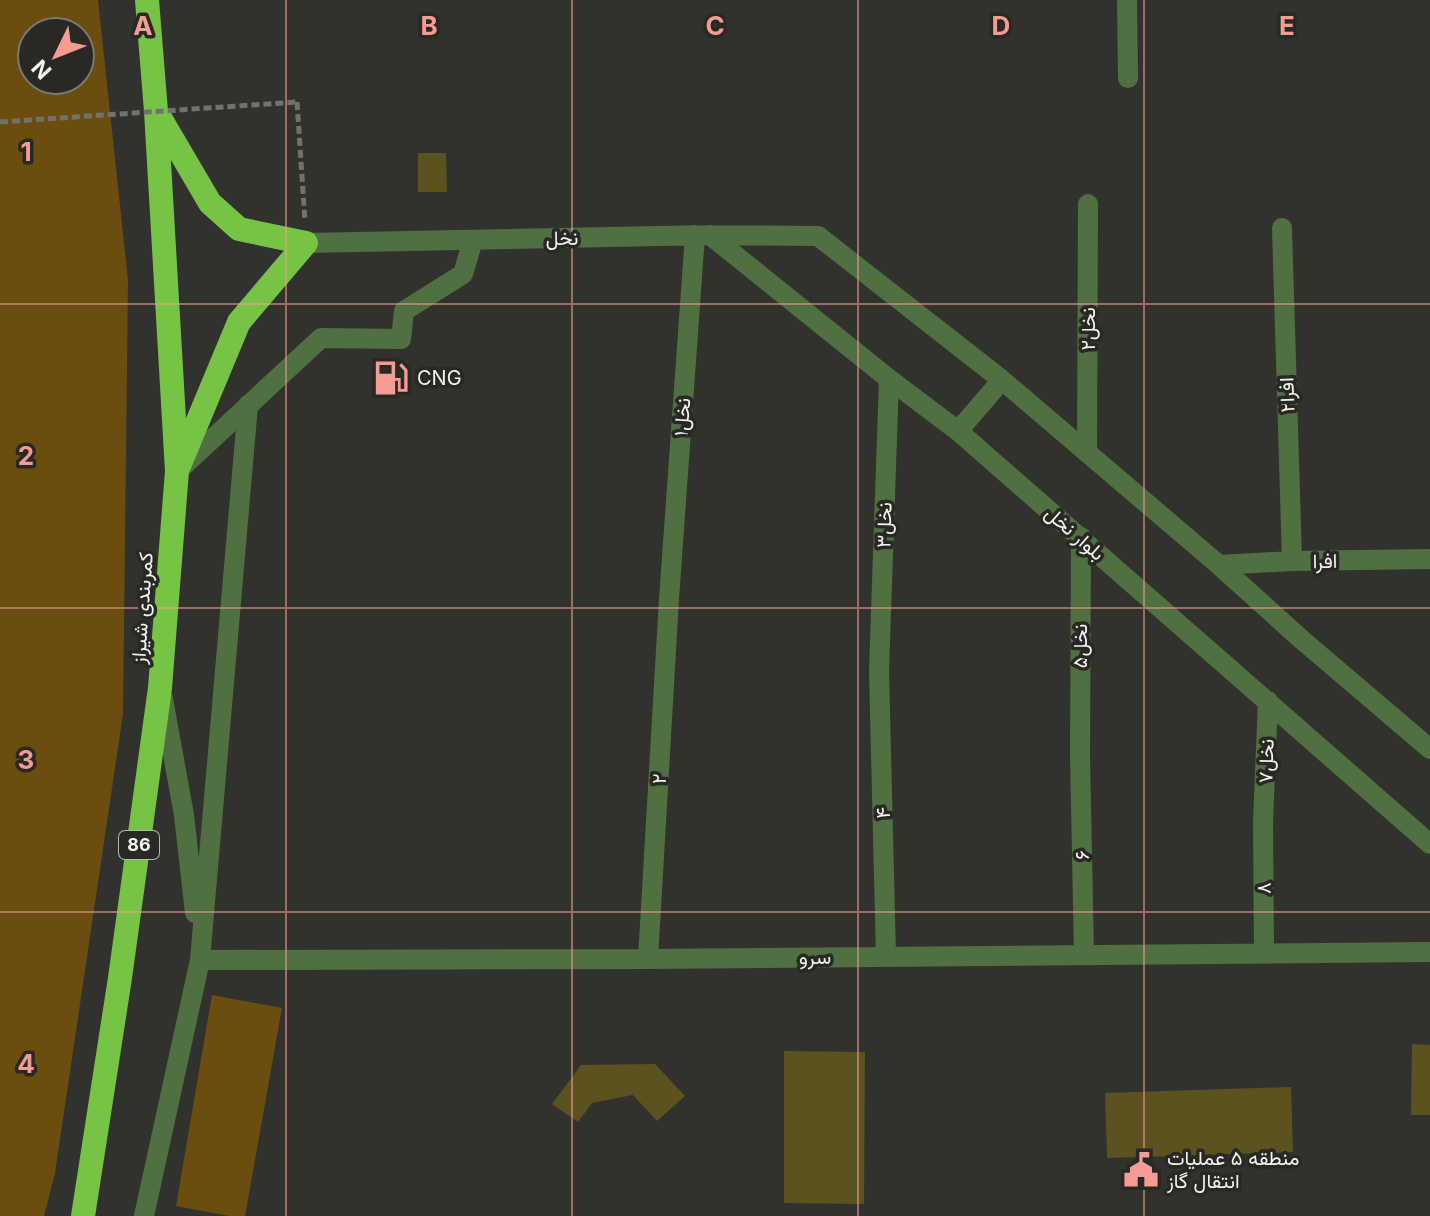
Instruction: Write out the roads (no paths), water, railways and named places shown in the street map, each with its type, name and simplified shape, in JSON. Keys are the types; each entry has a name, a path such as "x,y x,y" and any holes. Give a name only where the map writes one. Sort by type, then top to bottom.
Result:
{"highway":[{"name":"کمربندی شیراز","path":"83,1216 160,688 177,471 147,0"},
{"path":"156,111 210,203 239,229 306,243 239,322 177,471"}],"street":[{"path":"1127,0 1128,78"},
{"name":"نخل۲","path":"1087,453 1088,204"},
{"name":"۲افرا","path":"1282,228 1292,561"},
{"name":"نخل","path":"306,243 703,235 818,236 1002,380"},
{"name":"بلوار نخل","path":"703,235 958,431 1430,844"},
{"name":"نخل۱","path":"669,599 703,235"},
{"path":"177,471 321,338 401,339 404,311 463,274 473,240"},
{"name":"نخل۳","path":"879,671 889,379"},
{"path":"958,431 1002,380 1430,749"},
{"path":"144,1216 200,960 248,405"},
{"name":"نخل۵","path":"1080,755 1081,537"},
{"name":"افرا","path":"1219,565 1430,559"},
{"name":"۲","path":"648,959 669,599"},
{"name":"۴","path":"879,671 886,956"},
{"path":"160,688 184,815 200,960"},
{"name":"نخل۷","path":"1263,822 1268,701"},
{"name":"۶","path":"1080,755 1084,955"},
{"name":"۸","path":"1263,822 1264,953"},
{"name":"سرو","path":"200,960 1430,952"}],"place":[{"name":"CNG","path":"391,378"},
{"name":"منطقه ۵ عملیات انتقال گاز","path":"1141,1170"}]}
